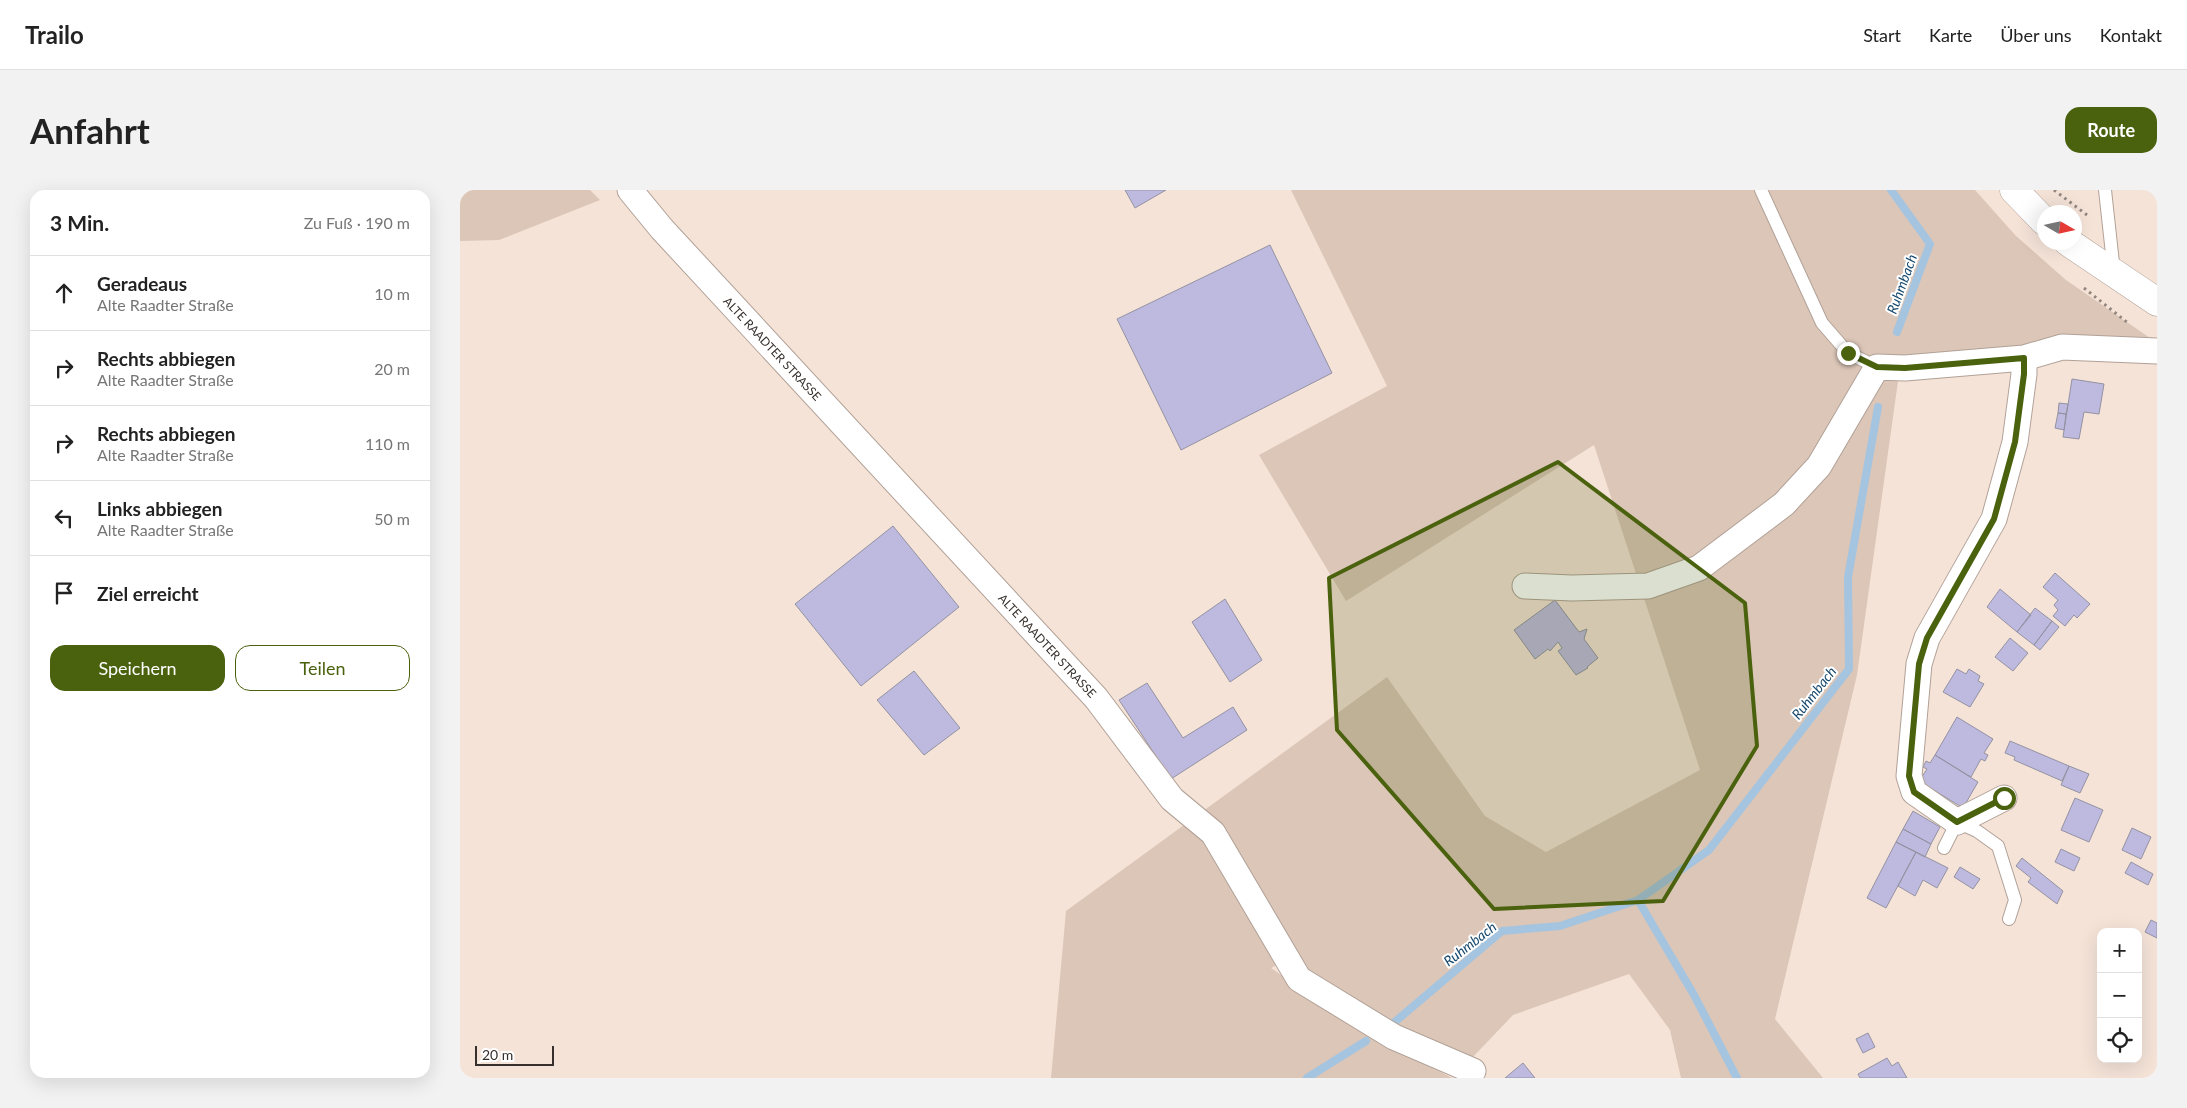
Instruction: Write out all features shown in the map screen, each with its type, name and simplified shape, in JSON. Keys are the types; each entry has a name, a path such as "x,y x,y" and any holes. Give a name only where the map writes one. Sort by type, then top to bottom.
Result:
{"main road":[{"path":"2022,193 2037,212"},
{"path":"2079,250 2157,302"}],"street":[{"name":"ALTE RAADTER STRASSE","path":"630,190 676,244 1096,698 1172,799 1213,833 1299,979 1394,1037 1473,1071"},
{"path":"1525,586 1572,588 1648,586 1699,568 1784,504 1819,466 1877,367 1905,368 2024,358 2062,347 2157,351"},
{"path":"2004,798 1957,822 1914,792 1909,776 1919,664 1927,638 1994,519 2015,442 2024,374 2024,358"}],"lane":[{"path":"1761,190 1822,323 1848,353 1877,367"},
{"path":"2106,190 2114,275"},
{"path":"1944,848 1957,822 1978,831 1998,846 2015,900 2009,919"}],"path":[{"path":"2054,190 2110,232"}],"highlighted area":[{"path":"1558,462 1745,603 1757,746 1663,901 1494,909 1337,730 1329,578"}],"shaded area":[{"path":"460,190 590,190 600,200 499,240 460,241"},
{"path":"1291,190 1975,190 2016,236 2066,280 2150,338 1899,374 1857,675 1775,1019 1823,1078 1681,1078 1670,1030 1629,974 1513,1015 1471,1059 1391,1026 1328,991 1294,956 1271,968 1362,1030 1452,1078 1051,1078 1066,911 1387,677 1485,816 1546,852 1700,770 1594,445 1346,601 1259,455 1387,386"}],"building":[{"path":"1125,190 1166,190 1135,208"},
{"path":"1270,245 1332,373 1181,450 1117,319"},
{"path":"2072,379 2104,384 2099,414 2084,412 2079,439 2063,437"},
{"path":"2059,403 2068,404 2066,414 2058,413"},
{"path":"2058,413 2066,414 2064,430 2055,428"},
{"path":"893,526 959,607 861,686 795,604"},
{"path":"2055,573 2090,604 2077,618 2074,615 2065,626 2053,616 2058,610 2054,605 2058,600 2043,587"},
{"path":"2000,589 2031,615 2017,632 1987,607"},
{"path":"1225,599 1262,660 1230,682 1192,622"},
{"path":"1555,600 1579,632 1587,629 1584,639 1598,658 1588,668 1576,675 1558,651 1562,648 1558,642 1550,651 1548,649 1535,659 1514,630"},
{"path":"2035,608 2052,621 2034,645 2017,632"},
{"path":"2052,621 2059,627 2040,650 2034,645"},
{"path":"2010,638 2028,653 2013,671 1995,657"},
{"path":"1957,669 1966,674 1969,669 1980,676 1978,681 1984,684 1970,707 1943,692"},
{"path":"914,671 960,728 924,755 877,700"},
{"path":"1147,683 1183,738 1233,707 1247,730 1171,779 1119,700"},
{"path":"1957,717 1993,739 1984,753 1988,755 1985,761 1981,759 1971,777 1935,755"},
{"path":"2010,741 2069,766 2062,781 2014,760 2015,757 2005,753"},
{"path":"1935,755 1978,782 1963,808 1919,781 1927,769 1923,767 1926,761 1930,763"},
{"path":"2069,766 2089,774 2080,793 2061,785"},
{"path":"2075,798 2103,810 2089,842 2061,830"},
{"path":"1913,811 1940,827 1931,844 1903,829"},
{"path":"2132,828 2151,837 2141,859 2122,850"},
{"path":"1903,829 1931,844 1925,857 1896,842"},
{"path":"1896,842 1916,852 1886,908 1867,898"},
{"path":"2061,849 2080,858 2074,871 2055,862"},
{"path":"1916,852 1948,868 1937,888 1923,880 1915,896 1898,886"},
{"path":"2022,858 2063,891 2057,904 2028,882 2031,878 2016,866"},
{"path":"2131,862 2153,874 2148,885 2125,873"},
{"path":"1960,867 1980,879 1973,889 1954,877"},
{"path":"2151,920 2157,923 2157,938 2145,932"},
{"path":"1868,1033 1875,1047 1863,1053 1856,1039"},
{"path":"1887,1058 1892,1066 1898,1062 1907,1078 1860,1078 1858,1074"},
{"path":"1523,1063 1535,1078 1505,1078"}],"waterway":[{"name":"Ruhmbach","path":"1891,190 1930,244 1897,332"},
{"name":"Ruhmbach","path":"1390,1026 1502,931 1560,926 1638,900 1709,850 1849,669 1848,577 1878,407"},
{"name":"Ruhmbach","path":"1638,900 1694,995 1737,1078"},
{"name":"Ruhmbach","path":"1307,1078 1366,1041"}],"route":[{"path":"1848,353 1877,367 1905,368 2024,358 2024,374 2015,442 1994,519 1927,638 1919,664 1909,776 1914,792 1957,822 2004,798"}]}
